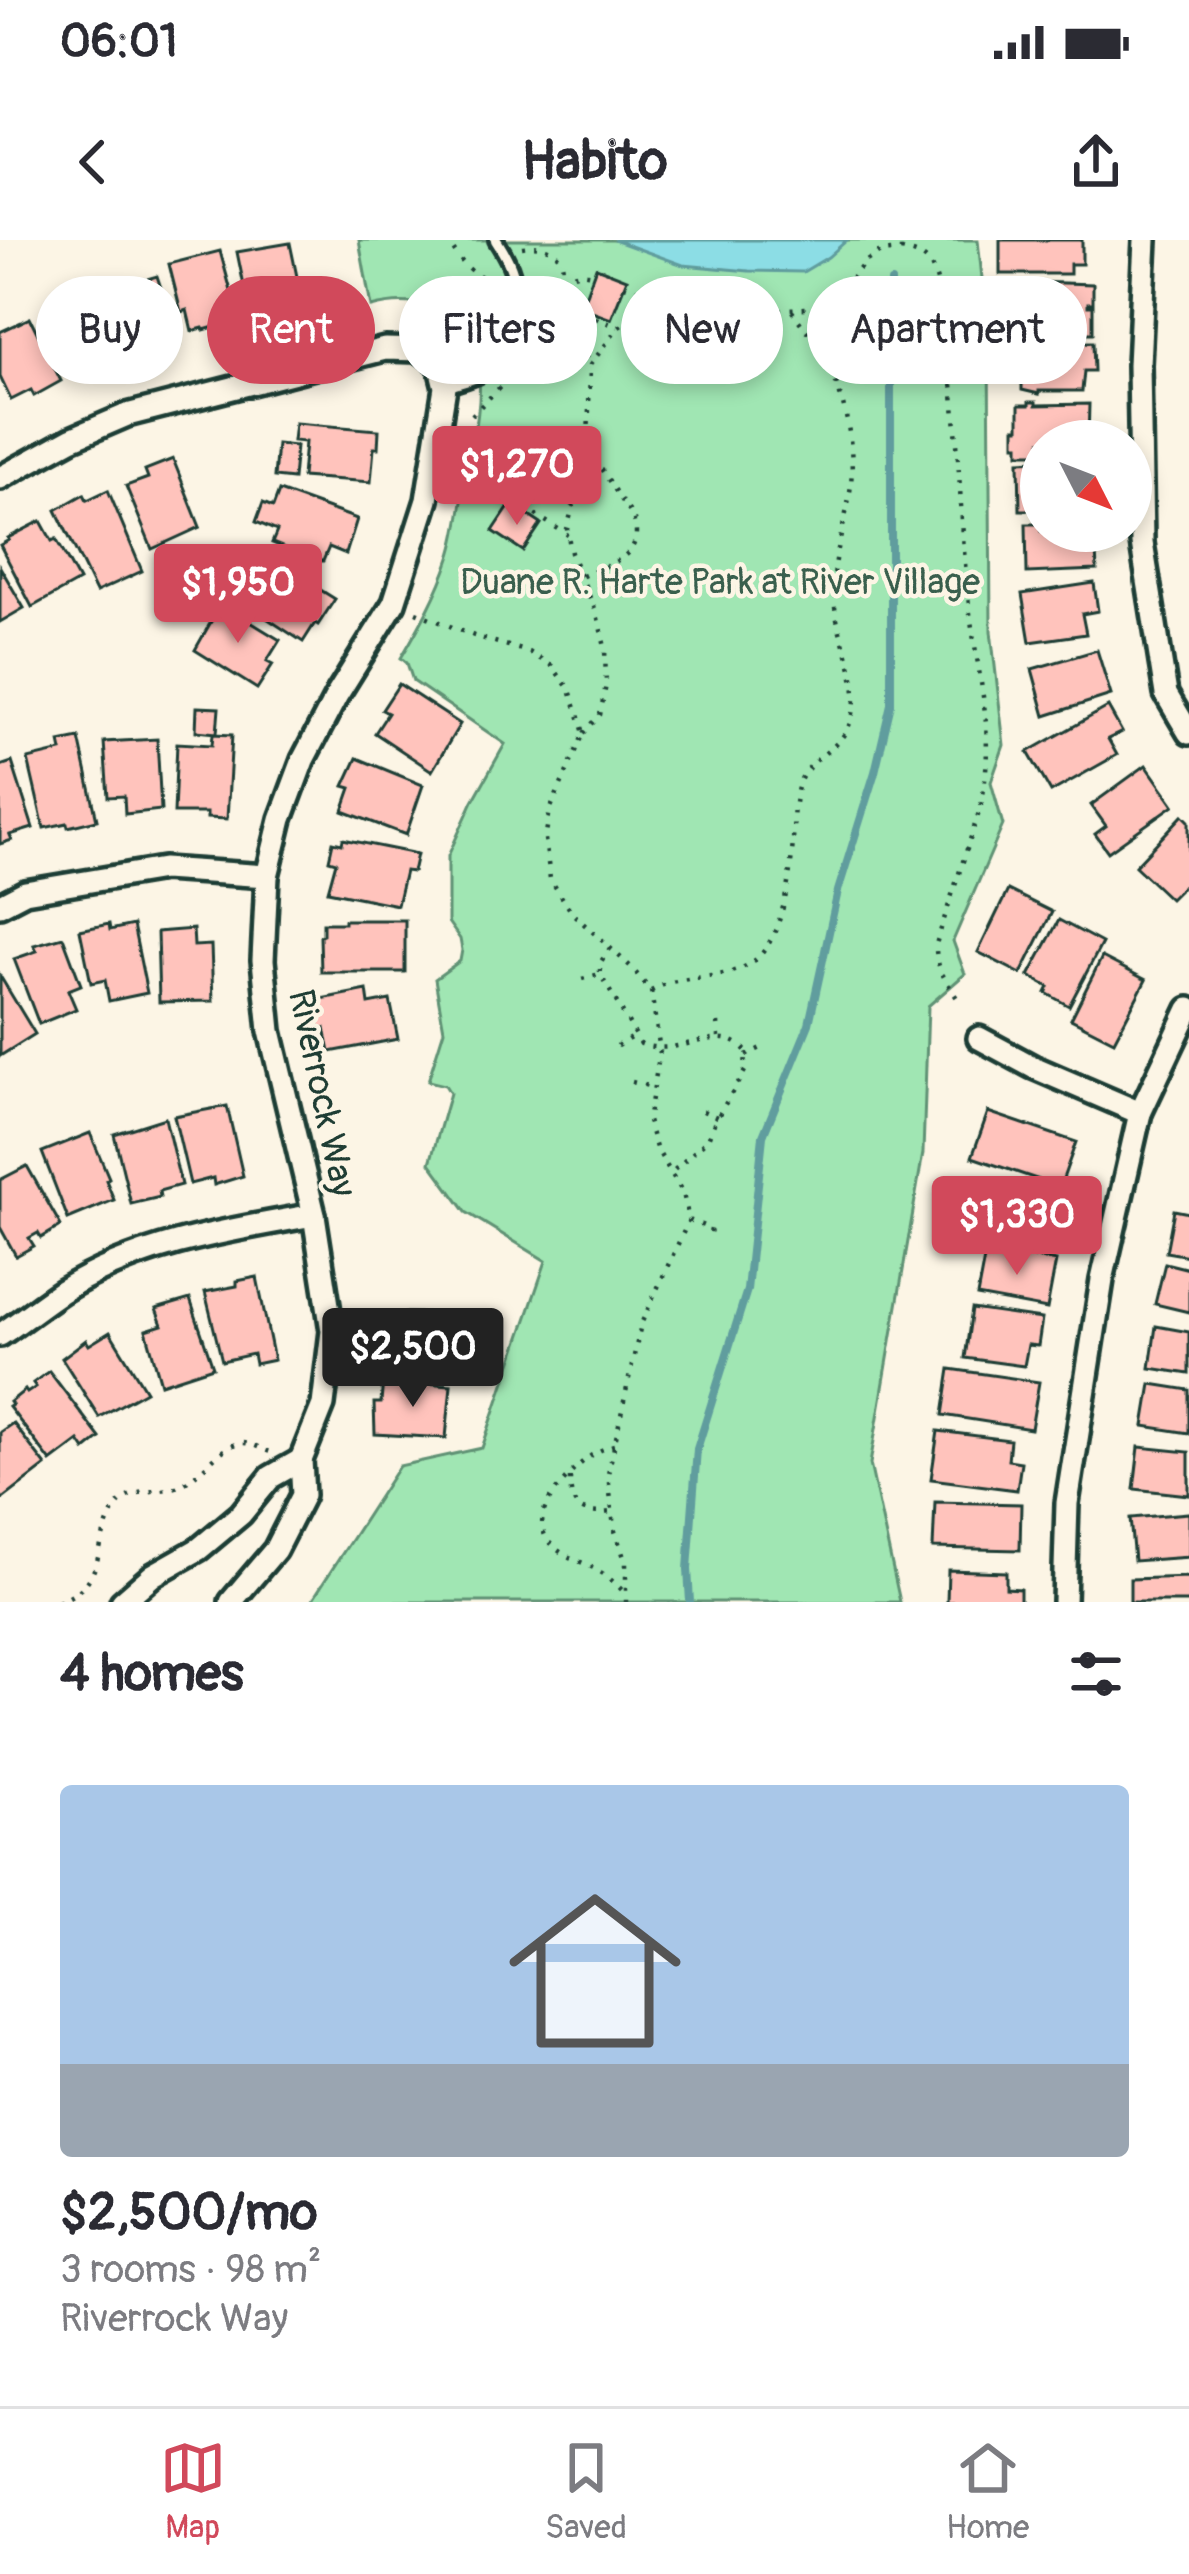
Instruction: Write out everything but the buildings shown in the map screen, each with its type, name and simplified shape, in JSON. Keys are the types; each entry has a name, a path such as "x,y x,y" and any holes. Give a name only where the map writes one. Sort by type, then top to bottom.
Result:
{"street":[{"path":"1145,240 1139,365 1142,543 1166,694 1189,733"},
{"path":"0,478 127,415 385,349 420,350 439,363 445,387"},
{"name":"Riverrock Way","path":"231,1602 275,1550 304,1495 301,1460 323,1406 332,1331 314,1215 270,1030 263,960 267,876 303,760 394,602 427,500 445,387"},
{"path":"0,905 25,892 163,869 267,876"},
{"path":"1064,1602 1067,1503 1102,1280 1140,1113 1189,1009"},
{"path":"979,1038 1140,1113"},
{"path":"0,1335 65,1289 118,1263 203,1234 314,1215"},
{"name":"Riverrock Way","path":"122,1602 153,1575 199,1549 241,1514 272,1477 301,1460"}],"lane":[{"path":"445,387 481,375 498,354 510,326 515,286 511,266 496,240"}],"path":[{"path":"447,240 466,268 478,276"},
{"path":"902,240 902,250"},
{"path":"526,244 554,251 562,276"},
{"path":"853,276 880,252 902,250 927,260 934,270 945,320 968,600 987,715 981,806 936,944 939,970 959,1001"},
{"path":"568,276 593,274"},
{"path":"783,311 807,307"},
{"path":"792,311 807,332"},
{"path":"597,319 619,327 597,356"},
{"path":"590,384 588,449 569,513 568,535 597,614 605,647 606,685 600,715 584,734 550,810 544,839 550,879 573,914 651,991 660,1049 648,1121 656,1148 683,1192 688,1220 640,1324 608,1474 609,1517 626,1563 626,1598"},
{"path":"651,991 674,981 730,974 758,958 782,911 801,778 836,746 850,725 854,675 835,611 833,580 852,474 843,403 836,384"},
{"path":"562,590 575,577 624,558 637,527 588,449"},
{"path":"515,502 568,535"},
{"path":"394,602 474,636 529,652 552,666 570,690 584,734"},
{"path":"610,948 600,963 603,984 640,1044 672,1048 719,1037 739,1043 746,1055 745,1072 708,1139 671,1172"},
{"path":"582,979 600,974"},
{"path":"718,1023 719,1037"},
{"path":"616,1046 634,1036"},
{"path":"746,1055 761,1048"},
{"path":"632,1082 653,1087"},
{"path":"703,1111 717,1117"},
{"path":"688,1220 711,1229 710,1233"},
{"path":"58,1602 76,1595 92,1576 114,1509 126,1498 182,1484 239,1443 301,1460"},
{"path":"614,1445 597,1450 569,1474 550,1496 542,1528 553,1547 601,1571 626,1598"},
{"path":"569,1474 574,1502 583,1511 609,1517"}],"green space":[{"name":"Duane R. Harte Park at River Village","path":"359,240 978,240 982,276 807,276 807,384 989,384 991,631 1004,745 991,782 1003,825 953,941 965,974 928,1006 923,1153 870,1464 900,1602 311,1602 399,1466 482,1448 546,1261 466,1212 430,1163 450,1093 445,1085 428,1081 444,1030 435,979 460,961 462,950 448,922 448,856 505,744 413,681 401,658 434,597 453,548 476,426 479,384 597,384 597,276 399,276 399,302 375,306 375,276 365,276"}],"water":[{"path":"614,240 847,240 803,272 683,265"}],"waterway":[{"path":"690,1602 697,1449 747,1290 763,1136 809,1024 838,891 891,704 891,384"}]}
